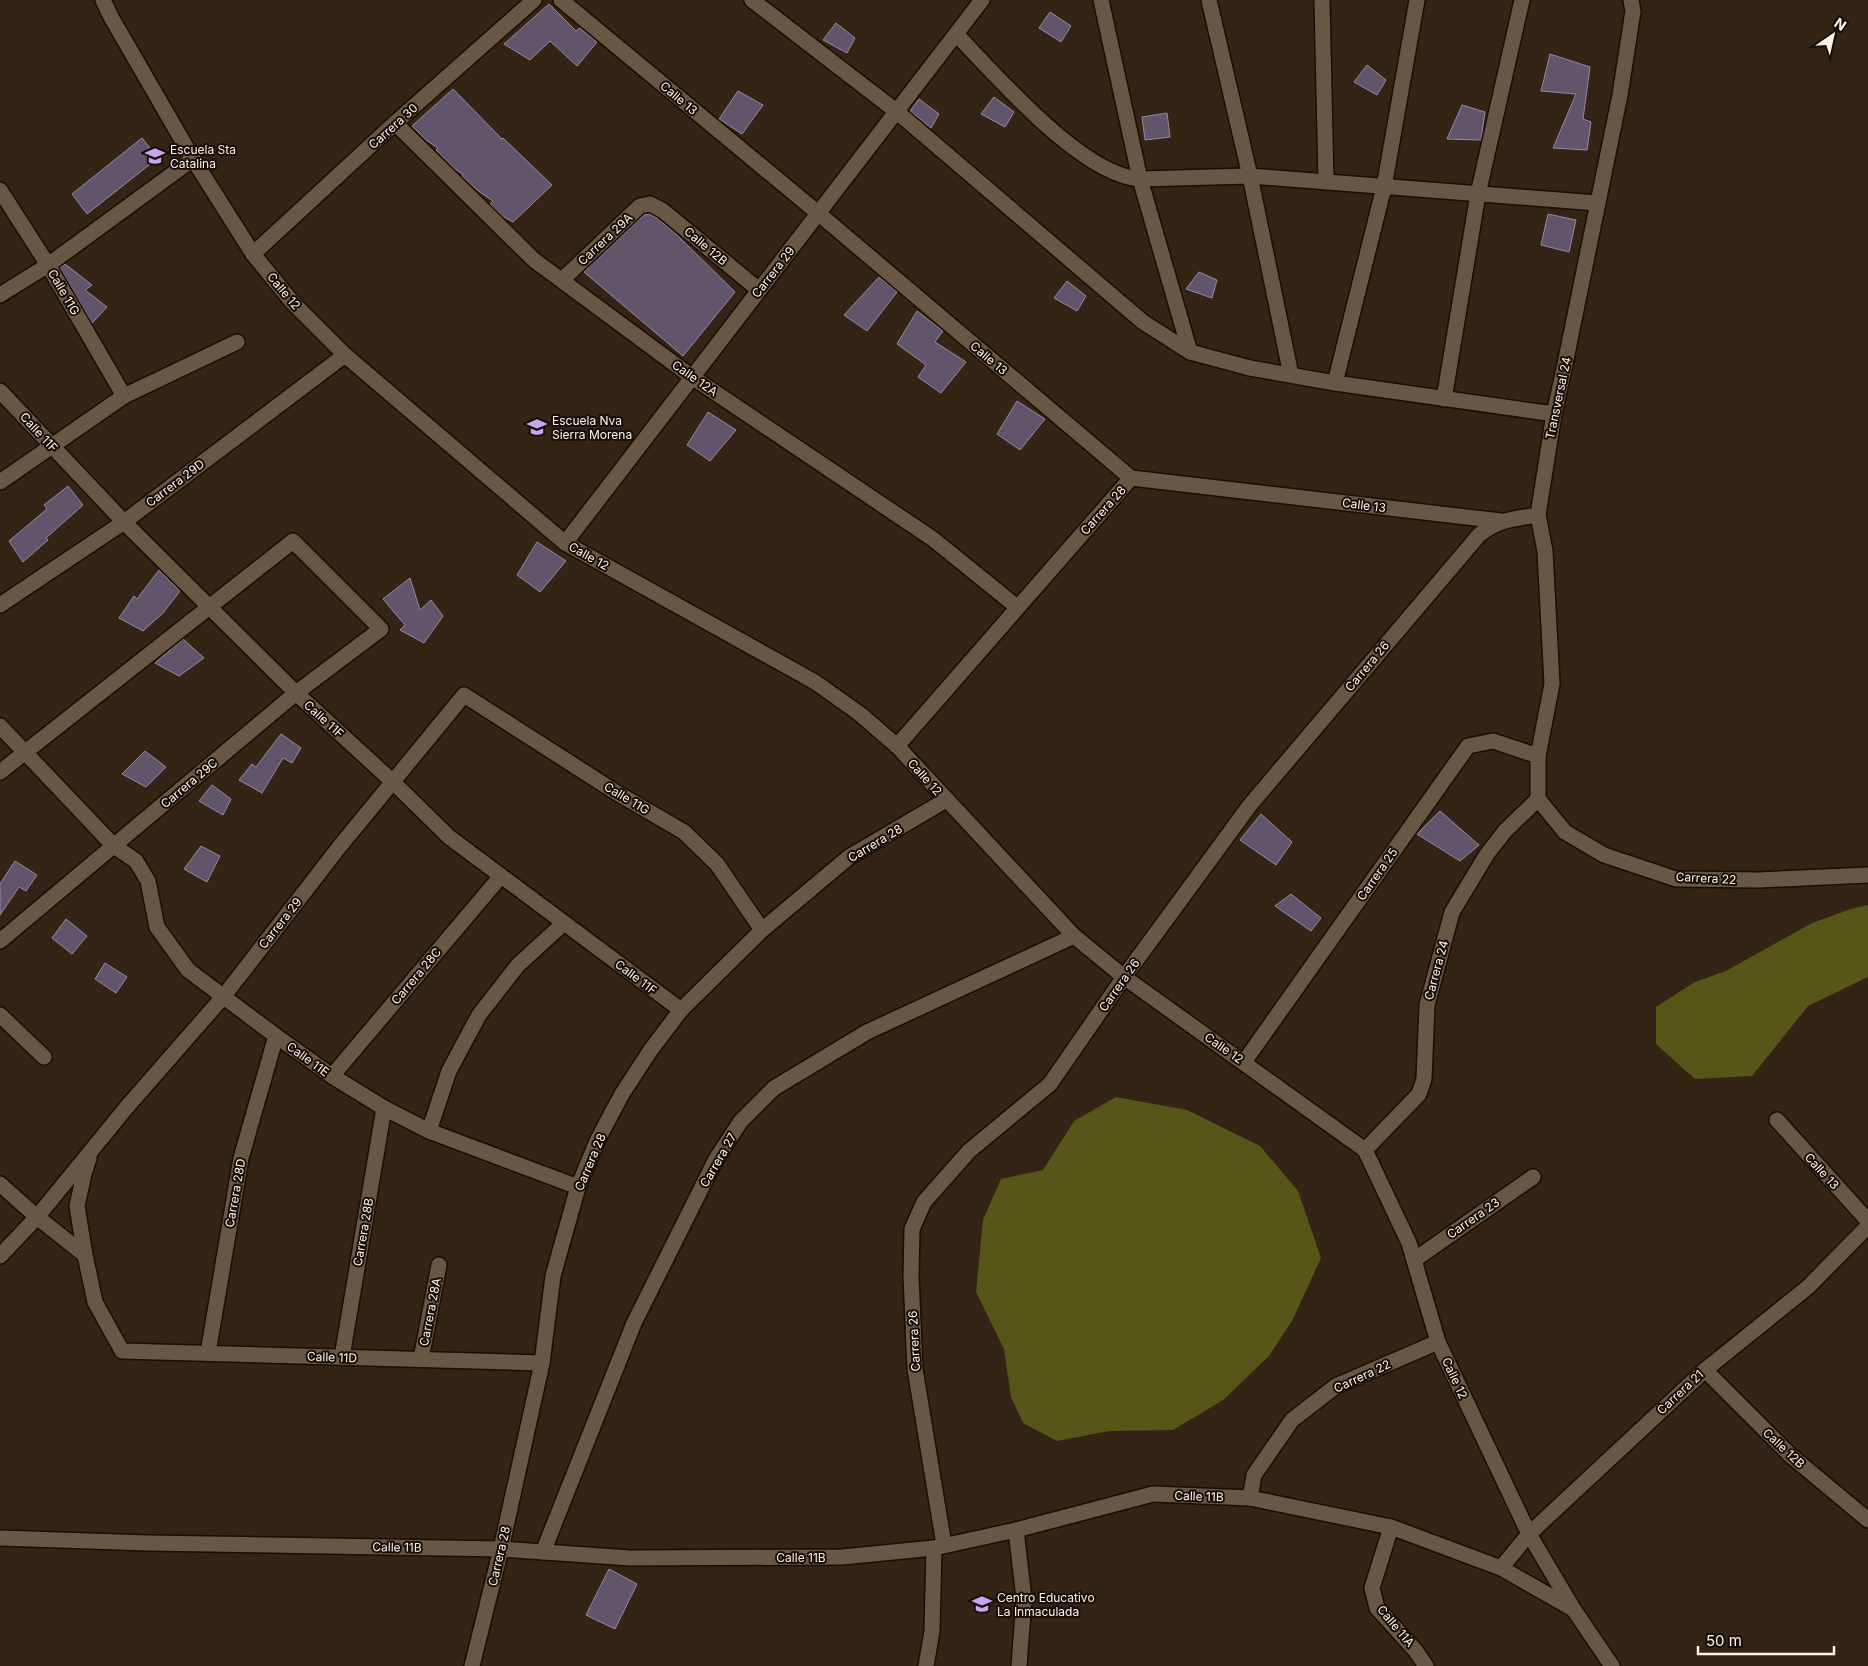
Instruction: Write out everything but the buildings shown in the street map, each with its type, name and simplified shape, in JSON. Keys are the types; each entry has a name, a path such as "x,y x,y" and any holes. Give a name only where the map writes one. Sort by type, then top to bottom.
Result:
{"street":[{"name":"Calle 12","path":"103,0 192,159 254,254 293,304 346,355 564,543 815,682 860,714 897,746 1074,936 1124,977 1365,1150 1409,1243 1438,1342 1529,1534 1574,1610 1612,1666"},
{"name":"Carrera 30","path":"254,254 395,123 534,0"},
{"name":"Calle 13","path":"561,0 818,213 1132,478 1501,521"},
{"path":"752,0 896,112 1143,322 1190,352 1250,368 1335,383 1554,414"},
{"name":"Carrera 29","path":"564,543 982,0"},
{"path":"1101,0 1140,179 1190,352"},
{"path":"1210,0 1250,176 1291,375"},
{"path":"1322,0 1326,182"},
{"path":"1335,383 1384,187 1417,0"},
{"path":"1444,399 1478,194 1522,0"},
{"name":"Transversal 24","path":"1538,799 1538,756 1552,684 1545,551 1538,515 1554,414 1620,95 1633,11 1631,0"},
{"path":"956,34 1044,124 1091,160 1130,178 1250,176 1597,203"},
{"name":"Calle 12A","path":"395,123 534,260 692,377 933,539 1017,606"},
{"path":"0,296 48,265 192,159"},
{"name":"Calle 11G","path":"0,190 48,265 124,396"},
{"name":"Carrera 29A","path":"562,280 640,206 650,204"},
{"name":"Calle 12B","path":"650,204 662,210 759,290"},
{"path":"0,482 124,396 237,342"},
{"name":"Carrera 29D","path":"0,605 124,522 346,355"},
{"name":"Calle 11F","path":"0,391 124,522 208,607 296,694 449,837 681,1010"},
{"name":"Carrera 28","path":"897,746 1017,606 1132,478"},
{"name":"Carrera 26","path":"926,1666 932,1631 939,1546 914,1369 911,1276 912,1229 924,1202 969,1152 1050,1084 1124,977 1250,805 1479,535 1501,521 1538,515"},
{"name":"Carrera 29C","path":"0,941 296,694 382,629 293,541 208,607"},
{"path":"0,772 208,607"},
{"name":"Carrera 29","path":"37,1217 92,1149 223,997 392,782 464,695"},
{"name":"Calle 11G","path":"464,695 617,793 684,832 717,864 762,930"},
{"name":"Calle 11E","path":"0,726 114,846 136,861 148,881 156,927 188,970 332,1076 384,1108 429,1131 578,1187"},
{"name":"Carrera 25","path":"1244,1062 1468,746 1492,741 1538,756"},
{"name":"Carrera 22","path":"1538,799 1565,832 1604,854 1676,879 1759,880 1868,875"},
{"name":"Carrera 24","path":"1365,1150 1419,1094 1424,1079 1427,1005 1452,912 1504,831 1538,799"},
{"name":"Carrera 28","path":"472,1666 501,1549 542,1363 553,1276 578,1187 598,1139 622,1094 650,1051 681,1010 762,930 849,857 946,800"},
{"name":"Carrera 28C","path":"332,1076 500,876"},
{"path":"429,1131 449,1071 479,1015 518,966 564,923"},
{"name":"Carrera 27","path":"543,1552 634,1323 716,1159 741,1121 774,1088 867,1032 1074,936"},
{"path":"0,1015 44,1057"},
{"name":"Carrera 28D","path":"208,1353 241,1158 276,1036"},
{"name":"Carrera 28B","path":"342,1357 384,1108"},
{"name":"Calle 13","path":"1777,1120 1868,1221"},
{"name":"Carrera 29","path":"92,1149 77,1206 95,1302 122,1351"},
{"name":"Carrera 23","path":"1414,1260 1533,1177"},
{"path":"0,1184 37,1217 85,1255"},
{"path":"0,1256 37,1217"},
{"name":"Carrera 21","path":"1501,1568 1529,1534 1705,1370 1808,1287 1868,1226"},
{"name":"Carrera 28A","path":"421,1359 439,1265"},
{"name":"Carrera 22","path":"1250,1498 1254,1475 1292,1420 1336,1386 1438,1342"},
{"name":"Calle 11D","path":"122,1351 542,1363"},
{"name":"Calle 12B","path":"1705,1370 1790,1456 1868,1520"},
{"name":"Calle 11B","path":"0,1538 148,1543 501,1549 630,1558 842,1557 939,1546 1016,1530 1154,1494 1250,1498 1391,1527 1501,1568 1574,1610"},
{"name":"Calle 11A","path":"1391,1527 1372,1588 1377,1608 1416,1650 1426,1666"},
{"path":"1016,1530 1024,1599 1019,1666"}],"shaded area":[{"path":"1868,905 1868,977 1808,1006 1752,1076 1695,1079 1656,1044 1656,1007 1695,982 1726,971 1812,923"},
{"path":"1116,1097 1187,1110 1260,1146 1298,1191 1321,1258 1292,1321 1269,1356 1223,1400 1173,1430 1109,1431 1057,1441 1023,1423 1011,1397 1004,1349 976,1292 983,1220 1001,1179 1043,1170 1074,1121"}],"place":[{"name":"Escuela Sta Catalina","path":"155,156"},
{"name":"Escuela Nva Sierra Morena","path":"537,427"},
{"name":"Centro Educativo La Inmaculada","path":"982,1604"}]}
